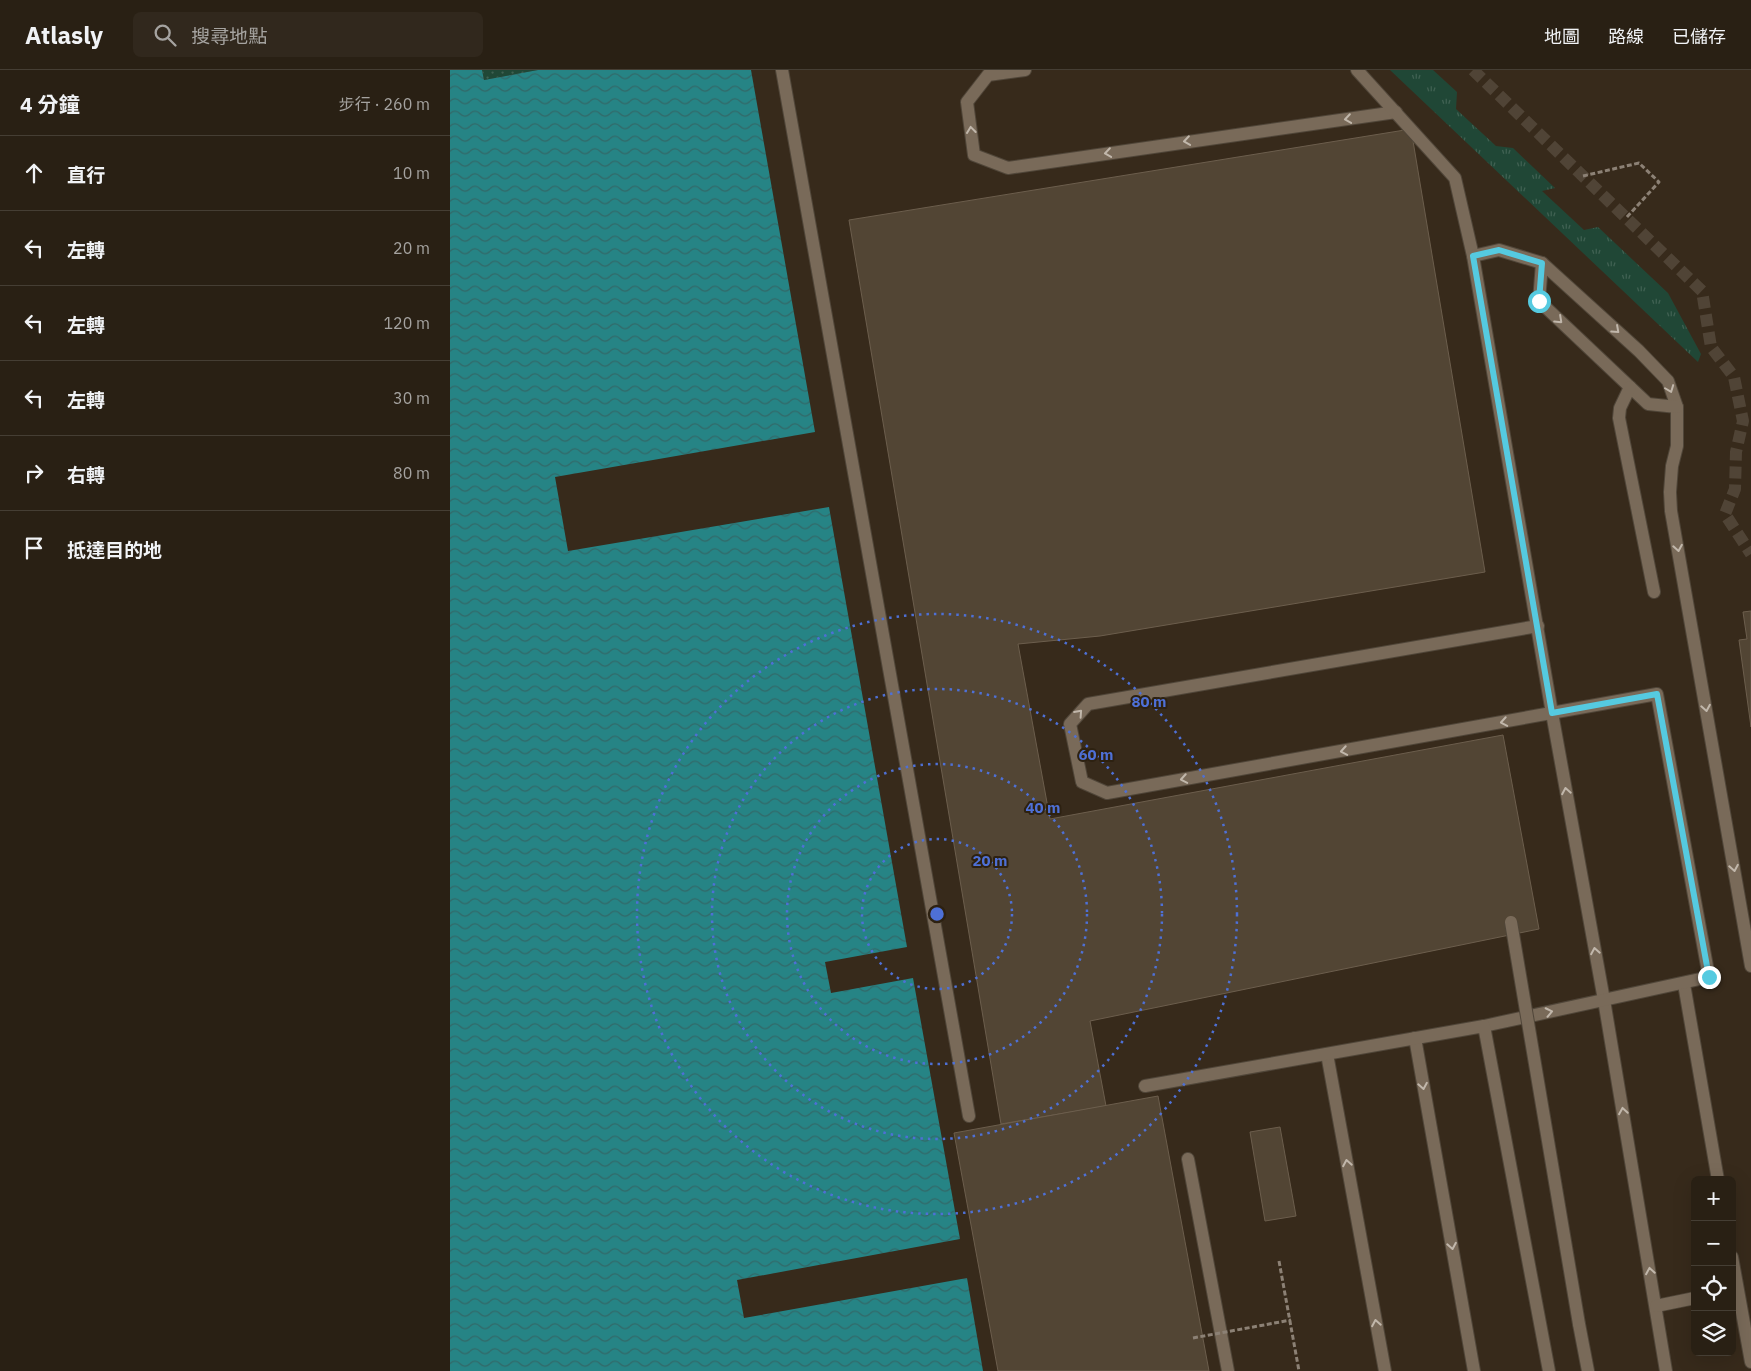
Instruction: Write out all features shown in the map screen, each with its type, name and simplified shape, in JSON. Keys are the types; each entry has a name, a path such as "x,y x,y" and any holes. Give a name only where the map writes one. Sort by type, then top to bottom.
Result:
{"lane":[{"path":"782,70 969,1116"},
{"path":"1025,70 985,72 967,102 974,155 1008,168 1396,112"},
{"path":"1357,70 1455,178 1473,256 1604,1000 1666,1371"},
{"path":"1473,256 1499,250 1542,263 1640,351 1668,381 1677,407 1678,446 1672,466 1671,511 1751,966"},
{"path":"1542,263 1539,301 1648,404 1677,407"},
{"path":"1630,387 1620,408 1619,418 1654,592"},
{"path":"1145,1086 1484,1026 1684,984 1709,977 1657,694 1107,793 1082,782 1070,724 1088,704 1538,626"},
{"path":"1511,922 1588,1371"},
{"path":"1684,984 1717,1176"},
{"path":"1484,1026 1549,1371"},
{"path":"1415,1038 1474,1371"},
{"path":"1327,1054 1385,1371"},
{"path":"1188,1159 1228,1371"},
{"path":"1736,1294 1751,1362"},
{"path":"1656,1306 1691,1299"}],"path":[{"path":"1583,176 1640,164 1659,182 1626,218"},
{"path":"1279,1261 1299,1371"},
{"path":"1194,1338 1291,1320"}],"green space":[{"path":"482,70 538,70 484,80"},
{"path":"1390,70 1433,70 1457,92 1456,109 1496,146 1513,148 1555,188 1542,191 1584,230 1598,227 1668,293 1701,354 1698,362"}],"water":[{"path":"450,70 482,70 484,80 538,70 751,70 815,432 555,477 568,551 829,507 907,947 825,962 831,993 913,978 960,1239 737,1280 744,1318 967,1278 983,1371 450,1371"}],"building":[{"path":"1411,129 1485,572 1100,636 1018,644 1050,819 1503,735 1539,929 1090,1021 1106,1106 1001,1124 849,220"},
{"path":"1751,611 1751,727 1739,640 1747,639 1743,612"},
{"path":"1158,1096 1209,1371 998,1371 954,1133"},
{"path":"1280,1127 1296,1216 1265,1221 1250,1132"}],"tunnel":[{"path":"1473,70 1702,291 1711,347 1734,377 1743,421 1736,452 1735,489 1725,514 1751,554"}],"route":[{"path":"1539,301 1542,263 1499,250 1473,256 1552,713 1657,694 1709,977"}]}
